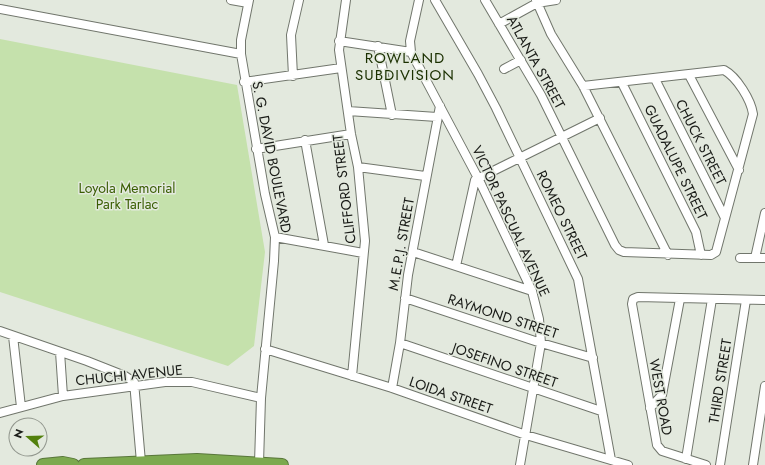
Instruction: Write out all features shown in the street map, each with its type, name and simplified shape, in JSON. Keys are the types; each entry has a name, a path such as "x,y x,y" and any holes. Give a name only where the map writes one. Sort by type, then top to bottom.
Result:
{"highway":[{"path":"84,465 197,460 282,465"},
{"path":"43,465 63,463 73,465"}],"street":[{"path":"231,0 248,2"},
{"path":"293,76 291,35 299,0"},
{"name":"CLIFFORD STREET","path":"346,0 339,41 341,68 351,134 358,167 364,227 352,376"},
{"path":"339,41 411,52 410,41 419,0"},
{"name":"ROMEO STREET","path":"435,0 478,74 578,279 611,460"},
{"name":"ATLANTA STREET","path":"485,0 541,95 561,138 619,250 624,252 668,255"},
{"path":"500,24 536,2 556,0"},
{"name":"S. G. DAVID BOULEVARD","path":"248,2 241,54 244,82 269,217 275,237 261,398 259,463"},
{"path":"536,2 551,34 583,86 600,118 668,255 711,255 716,252 753,114 752,107 731,74 724,70 583,86"},
{"path":"0,9 241,54"},
{"path":"378,46 392,115"},
{"name":"VICTOR PASCUAL AVENUE","path":"411,52 478,178 532,291 539,319 541,343 520,465"},
{"path":"504,69 520,60"},
{"path":"244,82 341,68"},
{"path":"689,75 739,170"},
{"name":"CHUCK STREET","path":"654,79 725,218"},
{"name":"GUADALUPE STREET","path":"622,82 696,232 702,255"},
{"name":"M.E.P.J. STREET","path":"392,388 400,343 405,298 426,176 440,106"},
{"path":"348,111 437,117"},
{"path":"456,266 475,180 600,118"},
{"path":"256,148 351,134"},
{"path":"305,140 324,245"},
{"path":"358,167 426,176"},
{"path":"755,258 765,213"},
{"path":"275,237 363,253"},
{"path":"413,252 532,291"},
{"path":"740,258 765,258"},
{"name":"WEST ROAD","path":"680,299 638,297 633,300 632,304 650,408 659,449 706,465"},
{"name":"RAYMOND STREET","path":"405,298 541,343 593,358"},
{"path":"650,408 662,395 680,299 765,300"},
{"path":"686,459 712,299"},
{"name":"THIRD STREET","path":"720,465 746,300"},
{"path":"0,331 125,376 134,382 144,463"},
{"path":"13,336 21,407"},
{"name":"JOSEFINO STREET","path":"400,343 601,411"},
{"name":"LOIDA STREET","path":"265,349 392,388 526,435 628,465"},
{"path":"60,352 63,396"},
{"name":"CHUCHI AVENUE","path":"0,413 63,396 134,385 192,382 261,398"},
{"path":"753,465 765,386"}],"green space":[{"name":"Loyola Memorial Park Tarlac","path":"0,39 237,85 265,252 254,346 228,366 0,292"}],"district":[{"name":"ROWLAND SUBDIVISION","path":"405,66"}]}
